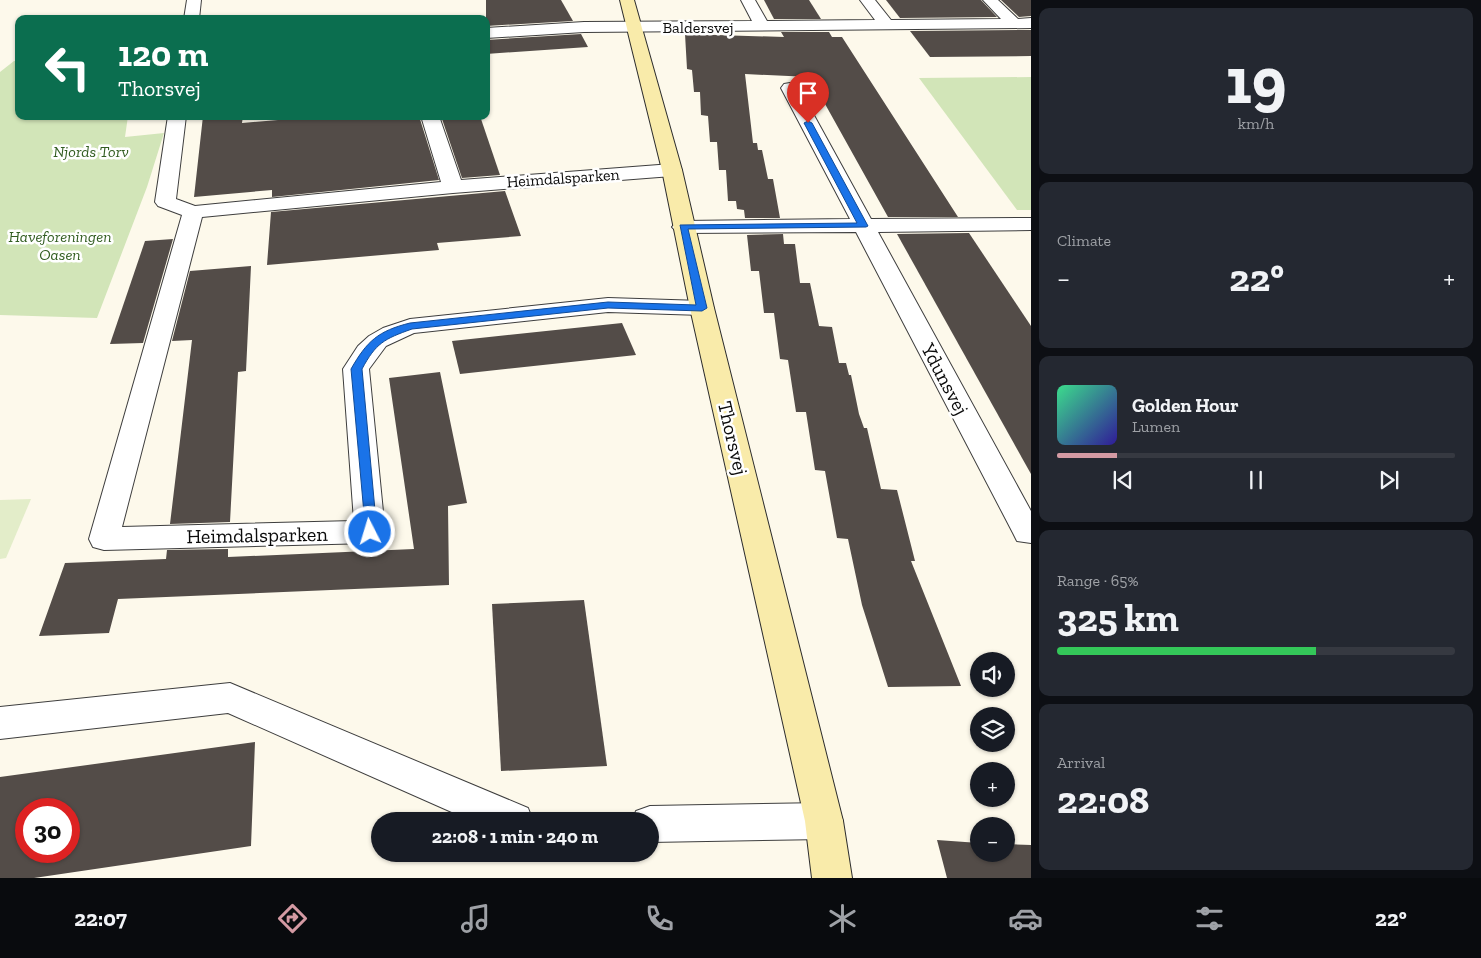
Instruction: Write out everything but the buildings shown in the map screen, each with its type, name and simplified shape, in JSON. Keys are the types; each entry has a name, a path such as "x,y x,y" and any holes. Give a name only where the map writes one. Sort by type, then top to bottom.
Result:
{"street":[{"path":"192,15 194,0"},
{"name":"Thorsvej","path":"627,0 672,170 683,227 824,821 832,878"},
{"name":"Baldersvej","path":"748,0 763,26"},
{"path":"867,0 887,25"},
{"path":"990,0 1015,24"},
{"name":"Baldersvej","path":"633,27 1031,23"},
{"path":"490,33 584,27 633,27"},
{"name":"Ydunsvej","path":"790,88 1028,533"},
{"name":"Heimdalsparken","path":"176,120 165,202 193,212 453,187 672,170"},
{"path":"431,120 453,187"},
{"name":"Heimdalsparken","path":"193,212 104,539 370,532 356,369 368,348 387,334 410,326 608,305 702,308"},
{"path":"683,227 1031,224"},
{"path":"0,723 230,698 493,812"},
{"path":"659,824 824,821"}],"green space":[{"name":"Haveforeningen Oasen","path":"15,61 15,120 127,120 125,137 164,133 147,187 97,318 0,315 0,72"},
{"path":"1031,77 1031,210 1017,210 919,78"},
{"path":"31,499 6,558 0,559 0,500"}],"route":[{"path":"370,532 356,369 368,348 387,334 410,326 608,305 702,308 683,227 863,226 808,123"}],"park label":[{"name":"Njords Torv","path":"91,151"}]}
